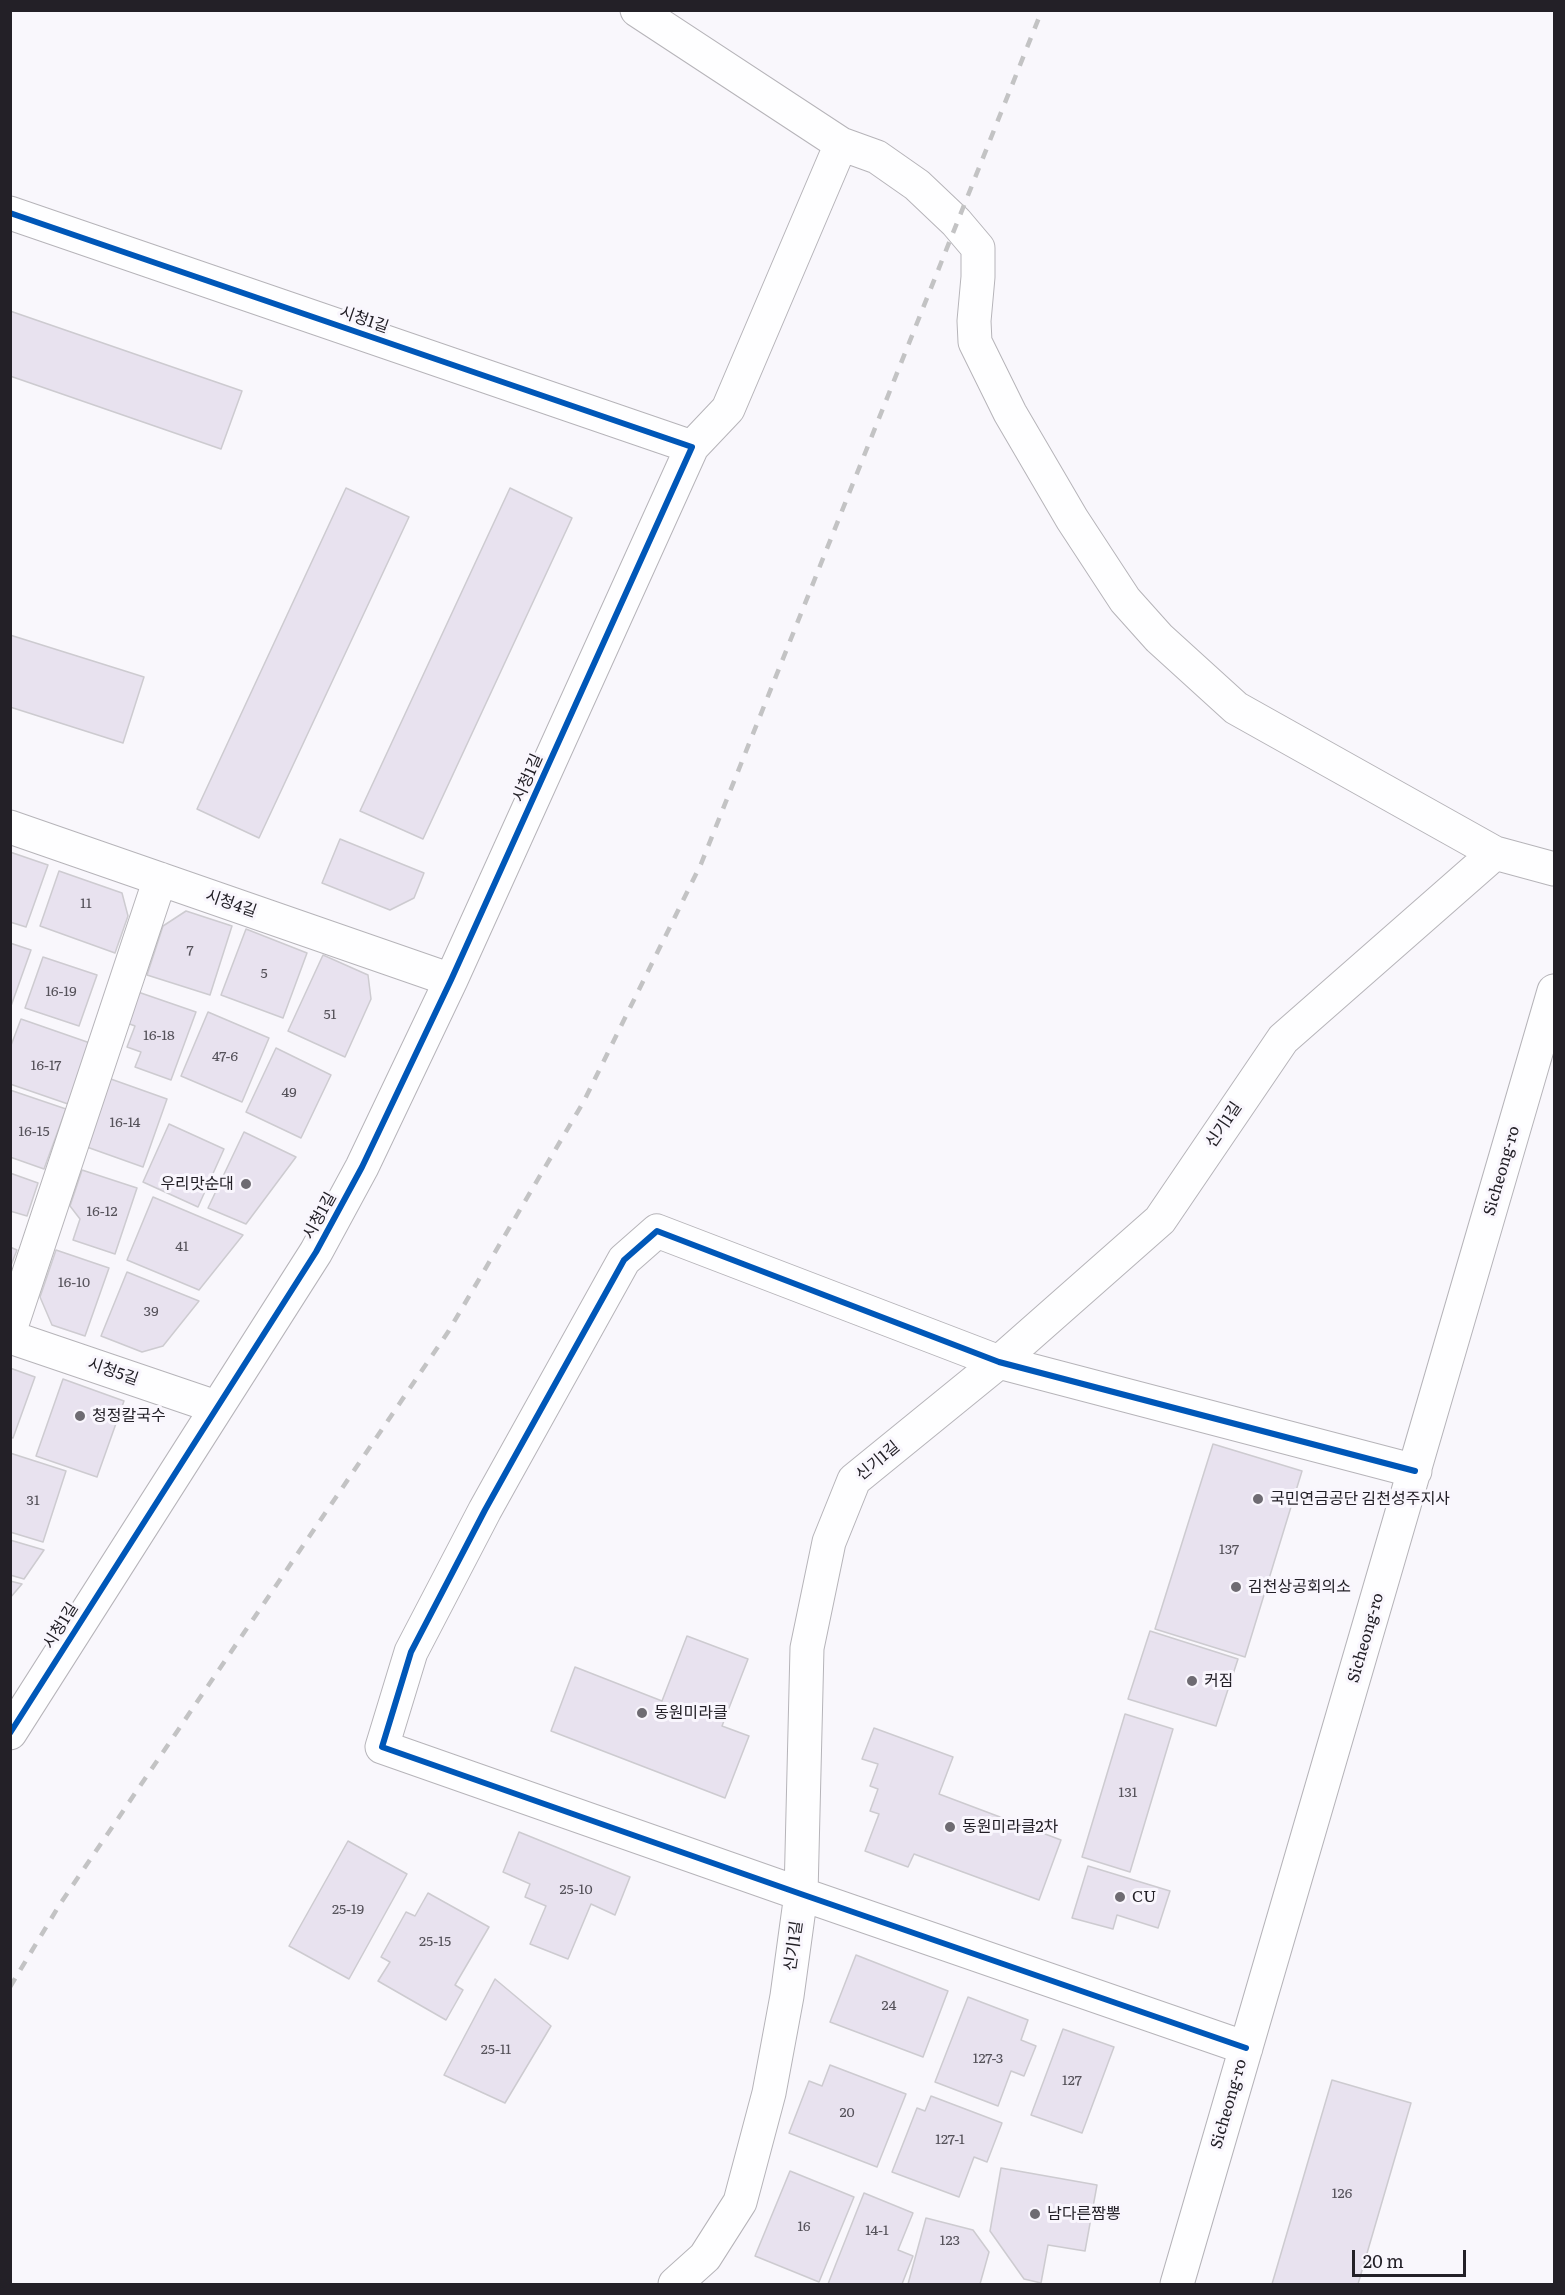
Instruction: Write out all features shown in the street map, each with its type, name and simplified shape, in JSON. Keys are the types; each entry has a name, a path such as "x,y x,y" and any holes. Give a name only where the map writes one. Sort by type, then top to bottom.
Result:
{"street":[{"path":"637,10 841,144 877,157 917,185 956,222 978,248 975,342 1010,413 1072,519 1125,600 1152,630 1236,708 1495,853 1554,869"},
{"path":"692,447 728,409 841,144"},
{"name":"시청1길","path":"10,213 692,447 451,980 363,1167 316,1251 10,1733"},
{"name":"시청4길","path":"10,827 451,980"},
{"name":"신기1길","path":"675,2284 705,2257 740,2202 771,2082 787,1996 801,1894 807,1648 829,1542 854,1480 999,1362 1160,1220 1283,1039 1495,853"},
{"path":"10,1330 160,879"},
{"name":"Sicheong-ro","path":"1177,2284 1554,991"},
{"path":"1246,2048 382,1747 411,1652 485,1510 624,1260 657,1231 999,1362 1414,1471"},
{"name":"시청5길","path":"10,1337 216,1407"}],"building":[{"path":"10,311 242,391 221,449 10,376"},
{"path":"346,488 409,517 259,838 197,809"},
{"path":"510,488 572,518 423,839 360,811"},
{"path":"10,635 144,677 123,743 10,707"},
{"path":"340,839 424,873 414,898 390,910 322,883"},
{"path":"10,852 48,865 26,927 10,922"},
{"path":"59,871 122,893 128,916 115,953 40,926"},
{"path":"186,911 232,926 210,995 147,975 163,926"},
{"path":"246,929 307,953 283,1018 221,995"},
{"path":"10,943 31,950 11,1006 10,1005"},
{"path":"323,955 368,975 371,999 345,1057 288,1031"},
{"path":"43,957 97,975 79,1026 25,1008"},
{"path":"138,992 196,1012 171,1080 135,1067 141,1052 127,1047 135,1026 127,1023"},
{"path":"208,1012 269,1038 242,1102 181,1076"},
{"path":"21,1019 90,1043 68,1104 10,1084 10,1048"},
{"path":"276,1048 331,1075 301,1138 246,1112"},
{"path":"108,1078 167,1099 143,1167 84,1146"},
{"path":"10,1090 66,1109 44,1169 10,1157"},
{"path":"169,1124 224,1149 198,1207 143,1182"},
{"path":"244,1132 296,1157 246,1224 208,1208"},
{"path":"82,1170 137,1188 115,1254 73,1240 80,1219 70,1206"},
{"path":"10,1173 38,1183 27,1216 10,1211"},
{"path":"153,1197 243,1235 199,1290 127,1260"},
{"path":"10,1247 17,1250 10,1268"},
{"path":"56,1250 109,1268 85,1336 52,1325 40,1297"},
{"path":"127,1272 199,1301 163,1346 142,1352 101,1336"},
{"path":"10,1368 35,1377 13,1438 10,1437"},
{"path":"63,1379 124,1401 97,1477 36,1456"},
{"path":"1213,1444 1302,1471 1245,1657 1155,1629"},
{"path":"10,1453 66,1471 43,1542 10,1532"},
{"path":"10,1540 44,1550 24,1579 10,1575"},
{"path":"10,1581 22,1584 10,1598"},
{"path":"1150,1631 1238,1659 1216,1726 1128,1699"},
{"name":"동원미라클","path":"687,1636 748,1659 722,1726 749,1736 725,1798 551,1731 575,1667 662,1701"},
{"path":"1125,1714 1173,1729 1130,1872 1082,1857"},
{"name":"동원미라클2차","path":"874,1728 953,1757 939,1794 1061,1840 1039,1900 914,1854 908,1867 865,1851 879,1814 870,1811 878,1789 870,1786 878,1764 862,1759"},
{"path":"519,1832 630,1877 615,1915 591,1904 568,1959 530,1944 546,1906 525,1897 530,1884 503,1872"},
{"path":"348,1841 407,1874 349,1979 289,1946"},
{"path":"1088,1866 1170,1891 1158,1928 1117,1915 1113,1929 1072,1918"},
{"path":"428,1893 489,1927 455,1985 463,1990 446,2020 378,1981 390,1962 381,1957 406,1912 415,1916"},
{"path":"856,1955 948,1991 923,2057 830,2022"},
{"path":"495,1979 551,2026 505,2103 444,2075"},
{"path":"968,1997 1028,2020 1021,2040 1036,2046 1024,2076 1011,2071 998,2106 935,2082"},
{"path":"1063,2029 1114,2047 1082,2133 1031,2115"},
{"path":"830,2065 906,2094 877,2167 789,2133 809,2081 822,2086"},
{"path":"1332,2080 1411,2103 1358,2284 1272,2284"},
{"path":"931,2096 1002,2123 987,2162 974,2157 959,2197 892,2172 917,2108 925,2111"},
{"path":"1001,2168 1097,2185 1085,2251 1048,2245 1041,2283 1024,2279 990,2231"},
{"path":"790,2171 854,2197 819,2282 755,2256"},
{"path":"864,2193 913,2213 898,2250 913,2256 902,2284 828,2284"},
{"path":"926,2218 973,2230 989,2252 980,2284 908,2284"}],"railway":[{"path":"10,1987 60,1904 448,1332 584,1101 701,864 1042,10"}],"cycle path":[{"path":"10,213 692,447 451,980 362,1167 316,1252 10,1733"},
{"path":"1246,2048 382,1747 411,1652 485,1510 624,1260 657,1231 999,1362 1415,1471"}],"place":[{"name":"우리맛순대","path":"246,1184"},
{"name":"청정칼국수","path":"80,1416"},
{"name":"국민연금공단 김천성주지사","path":"1258,1499"},
{"name":"김천상공회의소","path":"1236,1587"},
{"name":"커짐","path":"1192,1681"},
{"name":"동원미라클","path":"642,1713"},
{"name":"동원미라클2차","path":"950,1827"},
{"name":"CU","path":"1120,1897"},
{"name":"남다른짬뽕","path":"1035,2214"}]}
